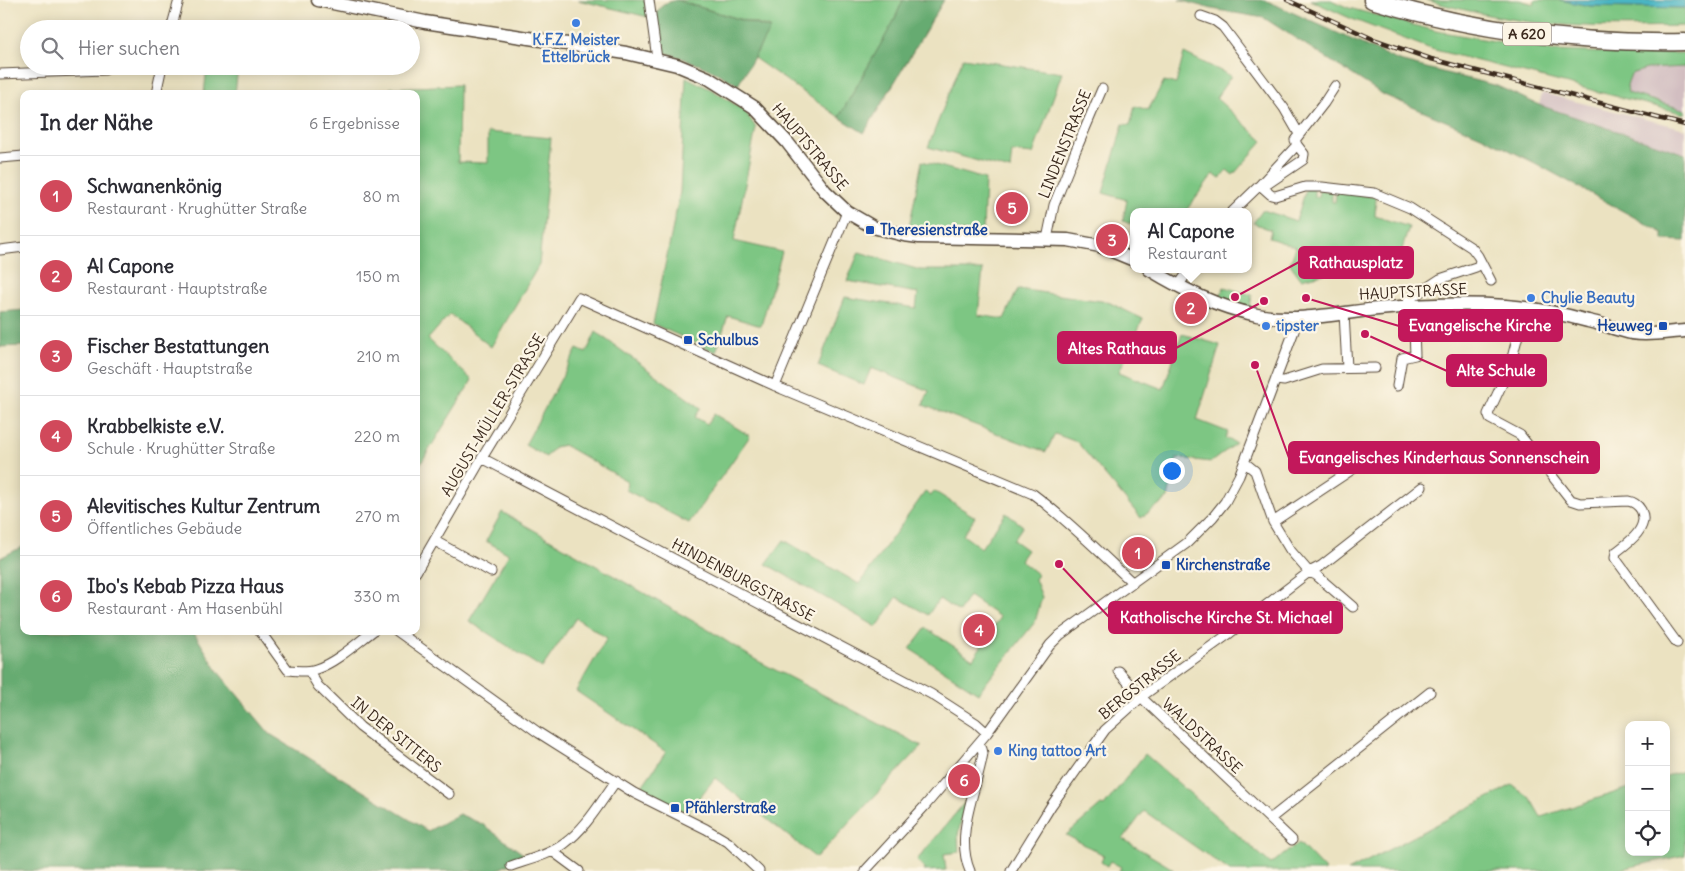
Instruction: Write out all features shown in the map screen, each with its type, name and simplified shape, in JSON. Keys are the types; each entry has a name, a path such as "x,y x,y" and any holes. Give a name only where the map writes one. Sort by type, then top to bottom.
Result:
{"highway":[{"name":"A 620","path":"1372,0 1437,18 1528,34 1616,41 1685,42"},
{"name":"A 620","path":"1407,0 1446,10 1525,24 1596,30 1685,32"}],"main road":[{"name":"HAUPTSTRASSE","path":"318,0 415,20"},
{"name":"HAUPTSTRASSE","path":"420,21 626,52 677,65 708,78 754,107 787,142 825,191 846,212 873,227 912,236 1068,240 1100,246 1130,258"},
{"name":"HAUPTSTRASSE","path":"1157,273 1207,300 1239,311 1271,317 1296,317 1411,306 1493,305 1587,320 1632,333 1685,331"}],"street":[{"path":"173,20 179,0"},
{"path":"649,0 657,59"},
{"path":"1201,16 1215,21 1223,27 1284,108 1299,134"},
{"path":"0,74 20,73"},
{"path":"157,90 160,75"},
{"path":"1260,187 1303,160 1304,154 1297,146 1295,140 1335,86"},
{"name":"LINDENSTRASSE","path":"1047,239 1054,205 1102,89"},
{"path":"1236,208 1260,187 1297,146"},
{"path":"0,158 20,156"},
{"path":"1260,187 1275,196 1305,187 1374,193 1410,208 1472,248 1490,281"},
{"path":"846,212 775,386 1033,494 1060,515 1133,583"},
{"path":"0,250 20,248"},
{"path":"1397,386 1402,358 1415,356 1411,306 1408,300 1435,282 1476,267 1479,265 1480,260"},
{"path":"1178,286 1187,273"},
{"name":"AUGUST-MÜLLER-STRASSE","path":"420,565 482,458 579,298 775,386"},
{"path":"1525,309 1509,370 1488,414 1490,419 1520,435 1571,500 1580,503 1628,501 1633,502 1640,508 1643,520 1640,529 1616,552 1615,558 1677,643"},
{"path":"1344,313 1347,368"},
{"path":"865,871 924,807 978,744 1050,645 1060,635 1187,543 1213,517 1231,490 1244,462 1294,331 1296,317"},
{"path":"1276,380 1284,381 1322,370 1374,368"},
{"path":"1273,522 1377,453"},
{"name":"HINDENBURGSTRASSE","path":"482,458 931,694 976,723 987,733"},
{"path":"1244,462 1255,471 1273,522 1290,550 1309,572 1316,575 1353,607"},
{"name":"BERGSTRASSE","path":"1011,871 1051,806 1090,750 1112,723 1142,697 1309,572 1321,566 1422,487"},
{"path":"435,541 491,572"},
{"path":"263,635 288,670 318,668 366,635"},
{"path":"402,635 533,729 616,782 728,842 759,871"},
{"name":"IN DER SITTERS","path":"309,670 318,686 360,727 449,794"},
{"name":"WALDSTRASSE","path":"1118,670 1142,697 1292,840"},
{"path":"1270,818 1430,692"},
{"path":"970,871 966,856 965,837 983,753 978,744"},
{"path":"511,866 552,851 564,844 582,828 616,782"},
{"path":"552,851 579,871"}],"shaded area":[{"path":"1685,67 1685,110 1628,93 1627,85 1631,74 1647,69"},
{"path":"1542,93 1685,129 1685,154 1539,105"}],"green space":[{"path":"578,0 645,0 648,17"},
{"path":"676,0 903,0 893,23 839,117 754,58 770,28"},
{"path":"676,0 770,29 738,85 700,65 659,51 654,16 663,4"},
{"path":"903,0 944,0 864,133 839,117 893,23"},
{"path":"1179,0 1265,0 1399,61 1497,86 1539,105 1685,154 1685,241 1663,240 1663,233 1535,163 1481,136 1384,95 1264,18 1212,9"},
{"path":"1310,0 1331,0 1349,8 1436,31 1553,51 1685,53 1685,67 1647,69 1631,74 1627,85 1628,93 1685,110 1685,114 1431,49 1352,19"},
{"path":"1426,0 1519,0 1534,4 1535,0 1560,0 1590,6 1685,8 1685,26 1608,27 1550,24 1492,16"},
{"path":"1184,53 1231,76 1216,98 1263,141 1233,175 1227,170 1220,179 1213,174 1188,208 1130,208 1130,224 1123,221 1127,200 1103,193 1123,124 1130,125 1135,106 1148,110 1164,81 1176,84"},
{"path":"963,58 1062,73 1033,154 1012,152 1010,170 928,147"},
{"path":"206,75 237,75 235,90 204,90"},
{"path":"686,77 714,91 745,111 756,128 734,241 782,252 761,326 728,316 716,352 653,324 680,192"},
{"path":"459,85 458,162 488,163 488,132 551,138 539,265 491,347 450,314 428,339 472,380 420,464 420,90 390,90 390,88"},
{"path":"922,161 985,179 983,232 909,228"},
{"path":"1306,189 1314,189 1314,197 1318,197 1319,190 1332,191 1332,202 1335,202 1336,191 1376,197 1375,216 1409,227 1400,256 1392,250 1385,260 1301,279 1290,264 1296,247 1269,238 1271,230 1253,223 1263,210 1296,221"},
{"path":"859,252 920,270 983,270 978,315 1004,319 1018,289 1108,302 1143,319 1119,372 1163,389 1182,334 1220,345 1197,420 1228,432 1225,438 1236,443 1211,462 1177,458 1168,498 1141,518 1077,442 1055,434 1046,452 923,405 929,391 871,368 864,385 818,366 845,297 916,308 918,293 847,281"},
{"path":"1224,287 1252,295 1250,308 1219,299"},
{"path":"20,310 20,346 0,347 0,312"},
{"path":"596,332 701,408 695,417 707,424 714,414 750,436 689,523 626,490 627,481 564,445 555,447 546,457 525,445 577,349 586,353"},
{"path":"934,491 975,517 963,535 981,548 1006,513 1023,526 1013,540 1027,550 1020,560 1038,575 1035,579 1042,597 1035,622 978,693 910,649 926,628 973,659 1000,617 969,596 959,612 939,599 928,615 897,597 877,627 766,564 784,540 859,584 925,492 931,496"},
{"path":"502,512 712,632 756,660 922,746 816,858 715,778 687,813 640,789 666,752 576,691 607,638 576,618 542,668 469,621 509,554 486,541"},
{"path":"20,548 20,635 195,635 219,673 270,734 428,831 459,814 482,824 526,856 495,871 0,871 0,558"},
{"path":"1145,754 1271,864 1299,843 1326,871 1230,871 1144,811 1123,839 1173,869 1171,871 1119,871 1121,867 1110,861 1107,866 1101,862 1104,855 1066,835 1101,805 1104,806"},
{"path":"1685,771 1685,855 1612,871 1348,871 1512,785 1530,798 1541,817 1625,789 1625,856 1670,856 1670,775"},
{"path":"965,802 958,835 959,852 944,854 946,870 924,871 925,869 917,860"}],"water":[{"path":"1560,0 1685,0 1685,8 1590,6"}],"railway":[{"path":"1287,0 1373,39 1431,59 1685,125"}],"place":[{"name":"K.F.Z. Meister Ettelbrück","path":"576,23"},
{"name":"Alevitisches Kultur Zentrum","path":"1012,208"},
{"name":"Theresienstraße","path":"870,230"},
{"name":"Fischer Bestattungen","path":"1112,240"},
{"name":"Rathausplatz","path":"1235,297"},
{"name":"Evangelische Kirche","path":"1306,298"},
{"name":"Chylie Beauty","path":"1531,298"},
{"name":"Altes Rathaus","path":"1264,301"},
{"name":"Al Capone","path":"1191,308"},
{"name":"tipster","path":"1266,326"},
{"name":"Heuweg","path":"1663,326"},
{"name":"Alte Schule","path":"1365,334"},
{"name":"Schulbus","path":"688,340"},
{"name":"Evangelisches Kinderhaus Sonnenschein","path":"1255,365"},
{"name":"Schwanenkönig","path":"1138,553"},
{"name":"Katholische Kirche St. Michael","path":"1059,564"},
{"name":"Kirchenstraße","path":"1166,565"},
{"name":"Krabbelkiste e.V.","path":"979,630"},
{"name":"King tattoo Art","path":"998,751"},
{"name":"Ibo's Kebab Pizza Haus","path":"964,780"},
{"name":"Pfählerstraße","path":"675,808"}]}
